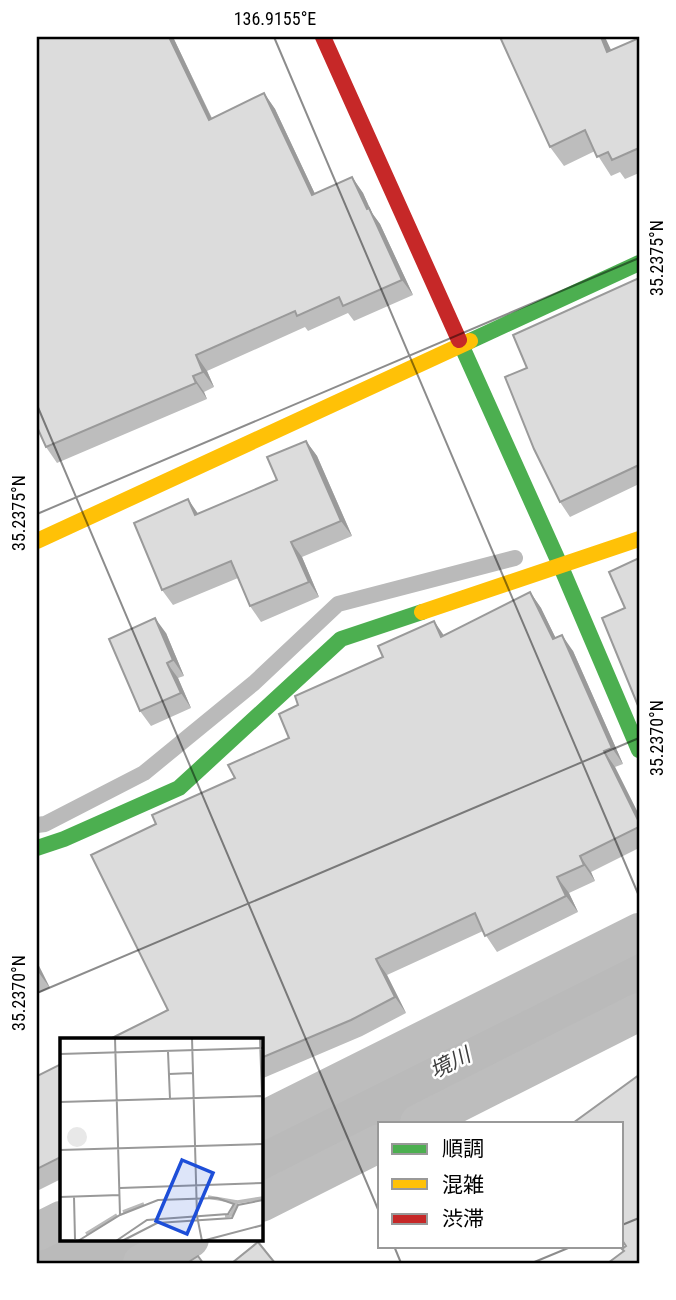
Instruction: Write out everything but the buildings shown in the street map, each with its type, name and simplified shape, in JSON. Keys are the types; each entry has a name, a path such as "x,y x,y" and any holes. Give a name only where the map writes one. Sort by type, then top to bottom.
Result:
{"street":[{"path":"323,37 561,567 639,750"},
{"path":"37,541 639,263"},
{"path":"37,848 64,839 179,788 341,639 639,539"},
{"path":"262,1120 639,932"},
{"path":"421,1122 639,1012"},
{"path":"262,1202 378,1144"},
{"path":"37,1232 60,1220"},
{"path":"142,1263 188,1240"}],"waterway":[{"path":"37,825 45,824 144,773 254,683 338,604 515,558"},
{"name":"境川","path":"262,1157 639,968"},
{"name":"境川","path":"54,1263 100,1240"}],"traffic: fast":[{"path":"470,341 639,263"},
{"path":"459,340 561,567 639,750"},
{"path":"37,848 64,839 179,788 341,639 422,612"}],"traffic: slow":[{"path":"37,541 470,341"},
{"path":"422,612 639,539"}],"traffic: jam":[{"path":"323,37 459,340"}]}
